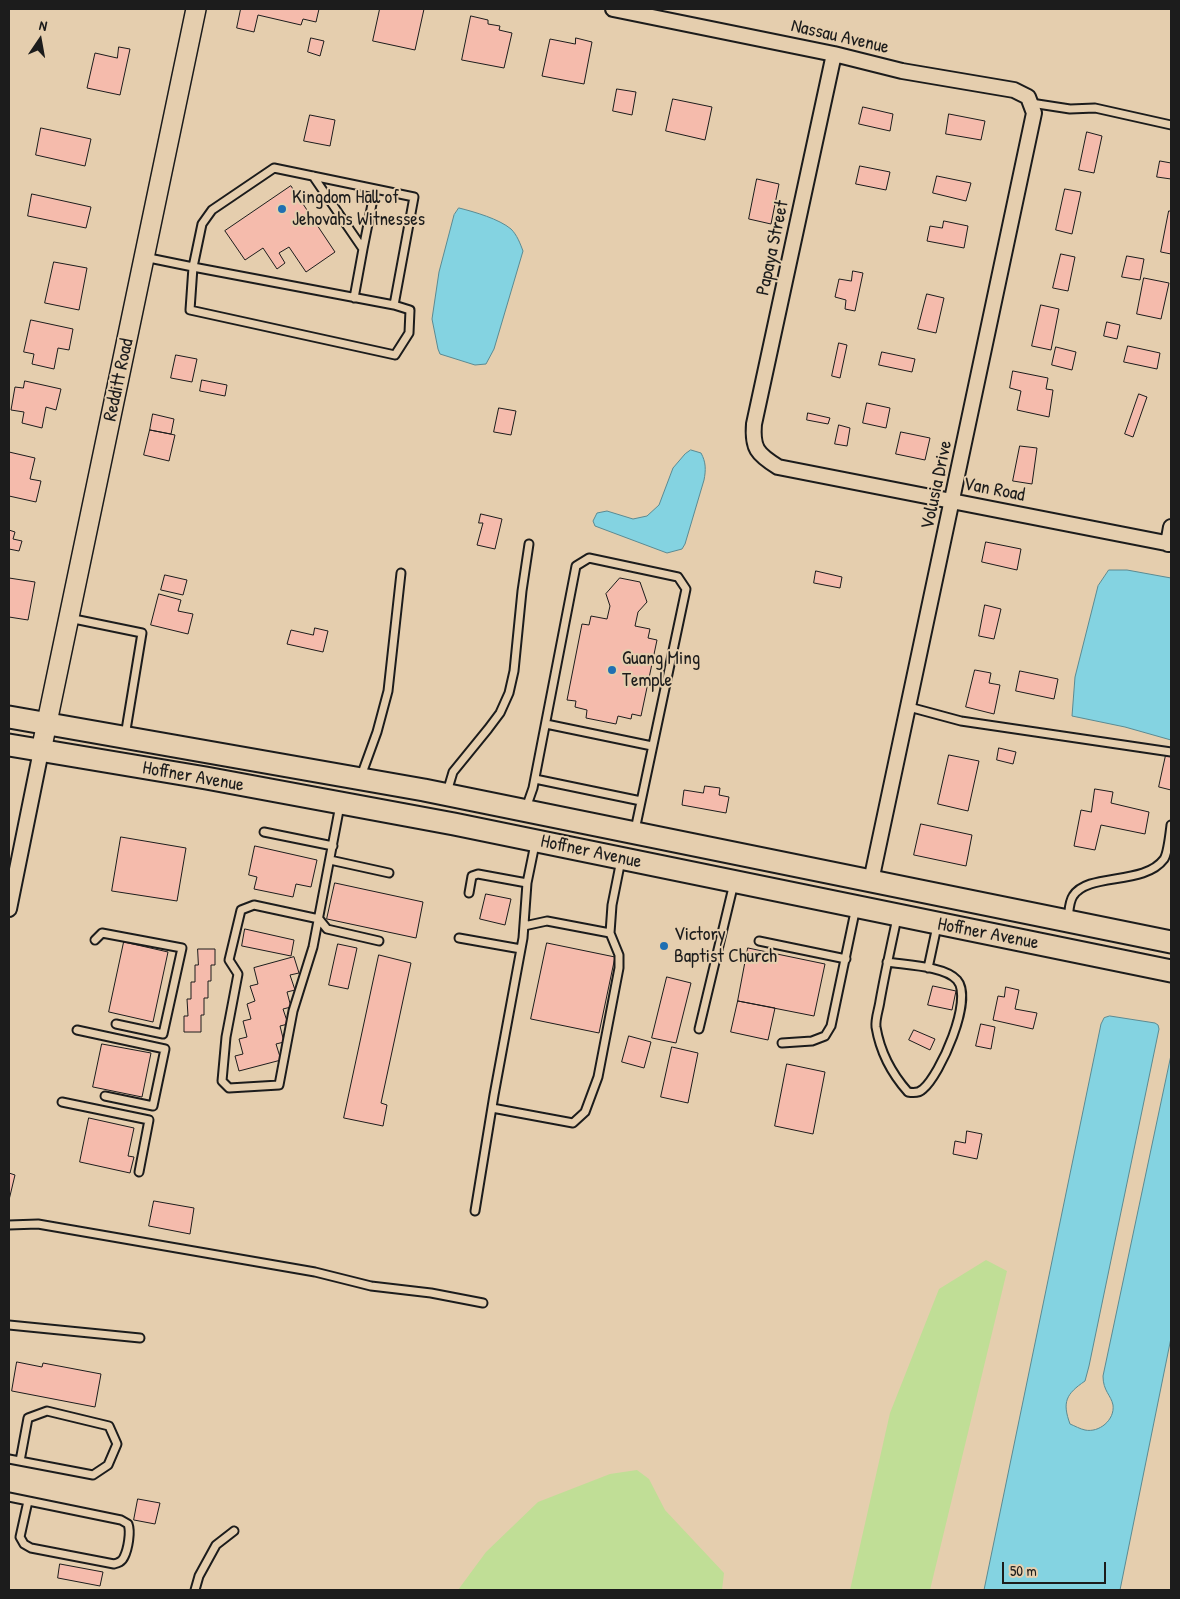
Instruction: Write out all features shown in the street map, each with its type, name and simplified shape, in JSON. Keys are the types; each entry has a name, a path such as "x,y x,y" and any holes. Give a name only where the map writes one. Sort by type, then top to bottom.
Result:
{"main road":[{"name":"Hoffner Avenue","path":"9,716 446,794 1171,942"},
{"name":"Hoffner Avenue","path":"9,745 206,778 536,841 1171,971"},
{"path":"340,803 359,792 373,791 435,800 446,794"},
{"path":"536,841 556,834 601,843 621,839 634,833"},
{"path":"734,882 756,875 831,892 853,894 861,892 871,882"},
{"path":"898,916 905,906 917,905 1042,929 1067,921"}],"street":[{"name":"Redditt Road","path":"41,751 196,9"},
{"name":"Nassau Avenue","path":"613,9 834,54 902,71 1014,90 1029,100"},
{"name":"Papaya Street","path":"756,449 753,438 754,424 834,54"},
{"name":"Volusia Drive","path":"871,882 1034,113 1029,100"},
{"name":"Van Road","path":"756,449 764,459 778,467 1170,544"},
{"path":"1170,544 1171,527"},
{"path":"9,909 41,751"}],"lane":[{"path":"1029,100 1070,109 1095,108 1171,126"},
{"path":"144,257 193,267 354,298 394,305 410,310 409,334 396,355 190,310 193,267 202,224 212,210 274,168 414,197 394,305"},
{"path":"313,176 363,249"},
{"path":"354,298 375,189"},
{"path":"446,794 453,772 500,713 510,694 529,544"},
{"path":"526,811 535,779 576,566 589,558 678,577 686,589 634,833"},
{"path":"360,779 378,732 388,691 401,573"},
{"path":"69,618 142,632 124,736"},
{"path":"909,707 961,721 1171,752"},
{"path":"546,724 652,746"},
{"path":"535,779 641,802"},
{"path":"340,803 333,846 319,919 313,947 293,1011 279,1085 229,1088 222,1081 226,1037 238,974 229,960 241,910 254,905 319,919 327,929 379,941"},
{"path":"1067,921 1072,897 1080,889 1089,884 1140,874 1156,866 1165,858 1171,825"},
{"path":"264,832 333,846"},
{"path":"475,1210 521,949 528,882 536,841"},
{"path":"492,1108 573,1123 584,1112 598,1077 619,968 619,955 610,933 612,905 621,859"},
{"path":"330,860 389,873"},
{"path":"469,893 472,876 478,874 528,882"},
{"path":"699,1029 734,882"},
{"path":"782,1043 812,1041 825,1036 831,1026 856,907"},
{"path":"887,962 928,968 952,976 958,981 961,988 962,998 947,1053 935,1075 922,1090 914,1093 908,1092 889,1064 880,1042 876,1025 887,962 898,916"},
{"path":"524,926 547,921 610,933"},
{"path":"928,968 938,924"},
{"path":"95,940 102,933 182,948 163,1034 116,1024"},
{"path":"459,938 521,949"},
{"path":"759,941 846,959"},
{"path":"76,1030 165,1050 153,1106 105,1096"},
{"path":"62,1102 150,1120 139,1172"},
{"path":"9,1225 38,1224 315,1272 371,1286 431,1293 483,1303"},
{"path":"9,1325 140,1338"},
{"path":"9,1459 93,1475 108,1465 117,1444 109,1426 47,1411 28,1418 20,1461"},
{"path":"9,1497 121,1520 128,1524 130,1530 124,1557 120,1562 114,1564 31,1548 24,1544 20,1537 28,1501"},
{"path":"195,1590 199,1576 216,1545 234,1531"}],"green space":[{"path":"986,1260 1007,1271 930,1590 850,1590 890,1413 939,1289"},
{"path":"637,1470 649,1479 665,1510 724,1573 722,1590 458,1590 486,1552 538,1502 610,1474"}],"water":[{"path":"459,208 487,216 506,225 515,234 523,251 494,349 486,364 475,365 440,354 432,319 439,272 454,215"},
{"path":"691,450 701,453 703,456 705,473 682,549 667,553 595,526 593,521 597,513 607,511 633,519 647,516 659,505 673,468"},
{"path":"1109,570 1127,570 1171,578 1171,740 1125,727 1072,716 1075,677 1098,586"},
{"path":"1110,1016 1155,1023 1159,1029 1089,1366 1085,1381 1074,1390 1067,1399 1066,1404 1070,1424 1085,1430 1101,1427 1109,1420 1113,1411 1112,1401 1104,1385 1103,1376 1171,1055 1171,1338 1120,1590 984,1590 1101,1024 1104,1018"}],"building":[{"path":"241,9 319,9 316,22 303,19 301,25 258,15 254,32 237,28"},
{"path":"380,9 424,9 415,50 373,41"},
{"path":"471,16 488,20 488,24 500,26 499,30 512,33 504,68 462,60"},
{"path":"311,38 324,41 320,56 308,52"},
{"path":"576,38 592,42 584,84 542,76 550,39 575,44"},
{"path":"119,47 130,49 120,95 87,88 95,53 117,58"},
{"path":"617,89 636,92 632,115 613,111"},
{"path":"673,99 712,107 705,140 666,131"},
{"path":"863,107 893,114 890,131 859,124"},
{"path":"949,114 985,121 981,140 946,134"},
{"path":"310,115 335,120 330,146 304,141"},
{"path":"41,128 91,139 85,166 36,155"},
{"path":"1087,132 1102,136 1094,173 1079,170"},
{"path":"1160,161 1171,163 1171,179 1157,177"},
{"path":"860,166 890,172 886,190 856,184"},
{"path":"937,176 971,183 966,201 933,193"},
{"path":"757,179 779,184 771,224 749,219"},
{"name":"Kingdom Hall of Jehovahs Witnesses","path":"291,186 335,252 306,272 289,247 279,253 285,263 277,269 263,248 245,260 225,231"},
{"path":"1065,189 1081,192 1072,234 1056,230"},
{"path":"32,194 91,207 86,228 28,216"},
{"path":"1169,211 1171,211 1171,254 1161,252"},
{"path":"944,221 968,226 964,248 927,241 930,226 942,228"},
{"path":"1061,254 1075,257 1068,291 1053,288"},
{"path":"1127,256 1144,259 1140,280 1122,277"},
{"path":"54,262 87,268 79,310 45,303"},
{"path":"853,271 863,273 855,311 845,309 846,300 835,297 839,279 851,281"},
{"path":"1144,278 1169,283 1161,319 1137,314"},
{"path":"927,294 944,298 936,333 918,329"},
{"path":"1041,305 1059,309 1051,350 1032,346"},
{"path":"31,320 73,329 69,350 58,348 54,369 32,364 34,354 24,352"},
{"path":"1107,322 1120,325 1117,339 1104,336"},
{"path":"839,343 847,345 840,378 832,376"},
{"path":"1128,346 1160,353 1157,369 1124,362"},
{"path":"1056,347 1076,352 1072,370 1052,365"},
{"path":"882,352 915,359 912,372 879,365"},
{"path":"176,355 197,359 192,382 171,378"},
{"path":"1013,371 1048,378 1046,389 1053,390 1049,417 1017,410 1021,391 1010,388"},
{"path":"202,380 227,385 225,396 200,391"},
{"path":"25,381 61,389 56,410 46,407 42,428 22,423 24,412 11,410 15,387 23,388"},
{"path":"1139,394 1147,397 1133,437 1125,434"},
{"path":"867,403 890,408 886,428 863,423"},
{"path":"499,408 516,411 511,435 494,432"},
{"path":"808,413 830,418 828,424 807,420"},
{"path":"153,414 174,419 171,434 150,430"},
{"path":"839,425 850,428 847,446 835,444"},
{"path":"150,430 175,435 169,461 144,455"},
{"path":"901,432 930,438 925,460 896,454"},
{"path":"1020,446 1037,448 1032,484 1013,481"},
{"path":"9,452 35,458 30,479 41,481 36,502 9,496"},
{"path":"481,514 502,519 495,549 477,545 483,523 479,523"},
{"path":"9,530 15,532 13,539 22,541 19,551 9,549"},
{"path":"986,542 1021,549 1017,570 982,562"},
{"path":"816,571 842,577 840,588 814,583"},
{"path":"165,575 187,580 183,595 161,590"},
{"path":"9,578 35,582 28,620 9,617"},
{"name":"Guang Ming Temple","path":"620,578 640,582 647,602 638,612 635,626 650,629 648,638 657,640 641,716 632,714 631,719 618,716 616,724 586,718 587,710 575,707 576,701 567,700 582,624 589,625 591,616 607,619 610,606 606,594"},
{"path":"159,594 181,600 178,611 193,614 188,634 151,625"},
{"path":"985,605 1001,609 994,639 979,636"},
{"path":"315,628 328,631 323,652 287,644 291,630 313,635"},
{"path":"975,670 991,673 989,683 1000,685 994,714 966,707"},
{"path":"1020,671 1058,679 1054,699 1016,691"},
{"path":"999,748 1016,752 1013,764 997,760"},
{"path":"949,755 979,761 968,811 938,804"},
{"path":"1166,755 1171,756 1171,790 1159,787"},
{"path":"705,786 720,788 719,795 729,797 726,813 682,805 684,790 703,793"},
{"path":"1095,789 1113,792 1111,803 1149,812 1145,834 1101,825 1095,850 1074,846 1081,810 1091,812"},
{"path":"921,824 972,835 966,866 914,855"},
{"path":"121,837 186,848 177,901 112,891"},
{"path":"255,846 317,860 311,887 296,884 293,897 254,889 257,877 249,875"},
{"path":"335,883 423,902 416,938 327,919"},
{"path":"486,894 511,899 505,925 480,919"},
{"path":"245,929 294,940 291,956 242,946"},
{"path":"124,942 168,952 153,1022 109,1012"},
{"path":"547,943 615,957 599,1033 531,1019"},
{"path":"338,944 357,948 348,989 329,985"},
{"path":"748,948 825,964 814,1016 738,1001"},
{"path":"198,949 215,949 215,965 211,965 211,981 208,981 208,998 204,998 201,1032 184,1032 184,1016 188,1016 187,999 191,999 191,982 195,982 195,965 198,965"},
{"path":"379,955 411,963 381,1103 387,1105 383,1126 344,1118"},
{"path":"294,957 299,973 290,975 295,990 287,992 291,1007 283,1009 288,1024 280,1026 284,1042 276,1044 281,1060 239,1071 235,1056 243,1054 239,1039 247,1037 243,1021 251,1019 247,1004 255,1001 250,986 258,984 254,968"},
{"path":"667,977 691,983 676,1043 652,1038"},
{"path":"933,986 956,991 952,1010 928,1005"},
{"path":"1006,987 1019,990 1015,1009 1037,1013 1033,1029 993,1020 998,996 1004,997"},
{"path":"738,1001 775,1008 768,1040 731,1032"},
{"path":"981,1024 995,1027 991,1049 976,1046"},
{"path":"914,1030 935,1039 930,1050 909,1040"},
{"path":"629,1036 651,1042 644,1068 622,1062"},
{"path":"102,1044 151,1053 142,1097 93,1087"},
{"path":"672,1047 698,1053 688,1103 661,1097"},
{"path":"787,1064 825,1072 813,1134 775,1126"},
{"path":"89,1118 134,1128 128,1156 134,1157 130,1173 80,1162"},
{"path":"967,1131 982,1134 977,1159 953,1154 955,1141 965,1143"},
{"path":"9,1173 15,1175 9,1200"},
{"path":"154,1201 194,1208 190,1234 149,1226"},
{"path":"17,1362 42,1367 43,1363 101,1374 95,1407 12,1391"},
{"path":"138,1499 160,1503 155,1524 134,1520"},
{"path":"60,1564 103,1572 100,1586 58,1578"}],"place":[{"name":"Kingdom Hall of Jehovahs Witnesses","path":"282,209"},
{"name":"Guang Ming Temple","path":"612,670"},
{"name":"Victory Baptist Church","path":"664,946"}]}
